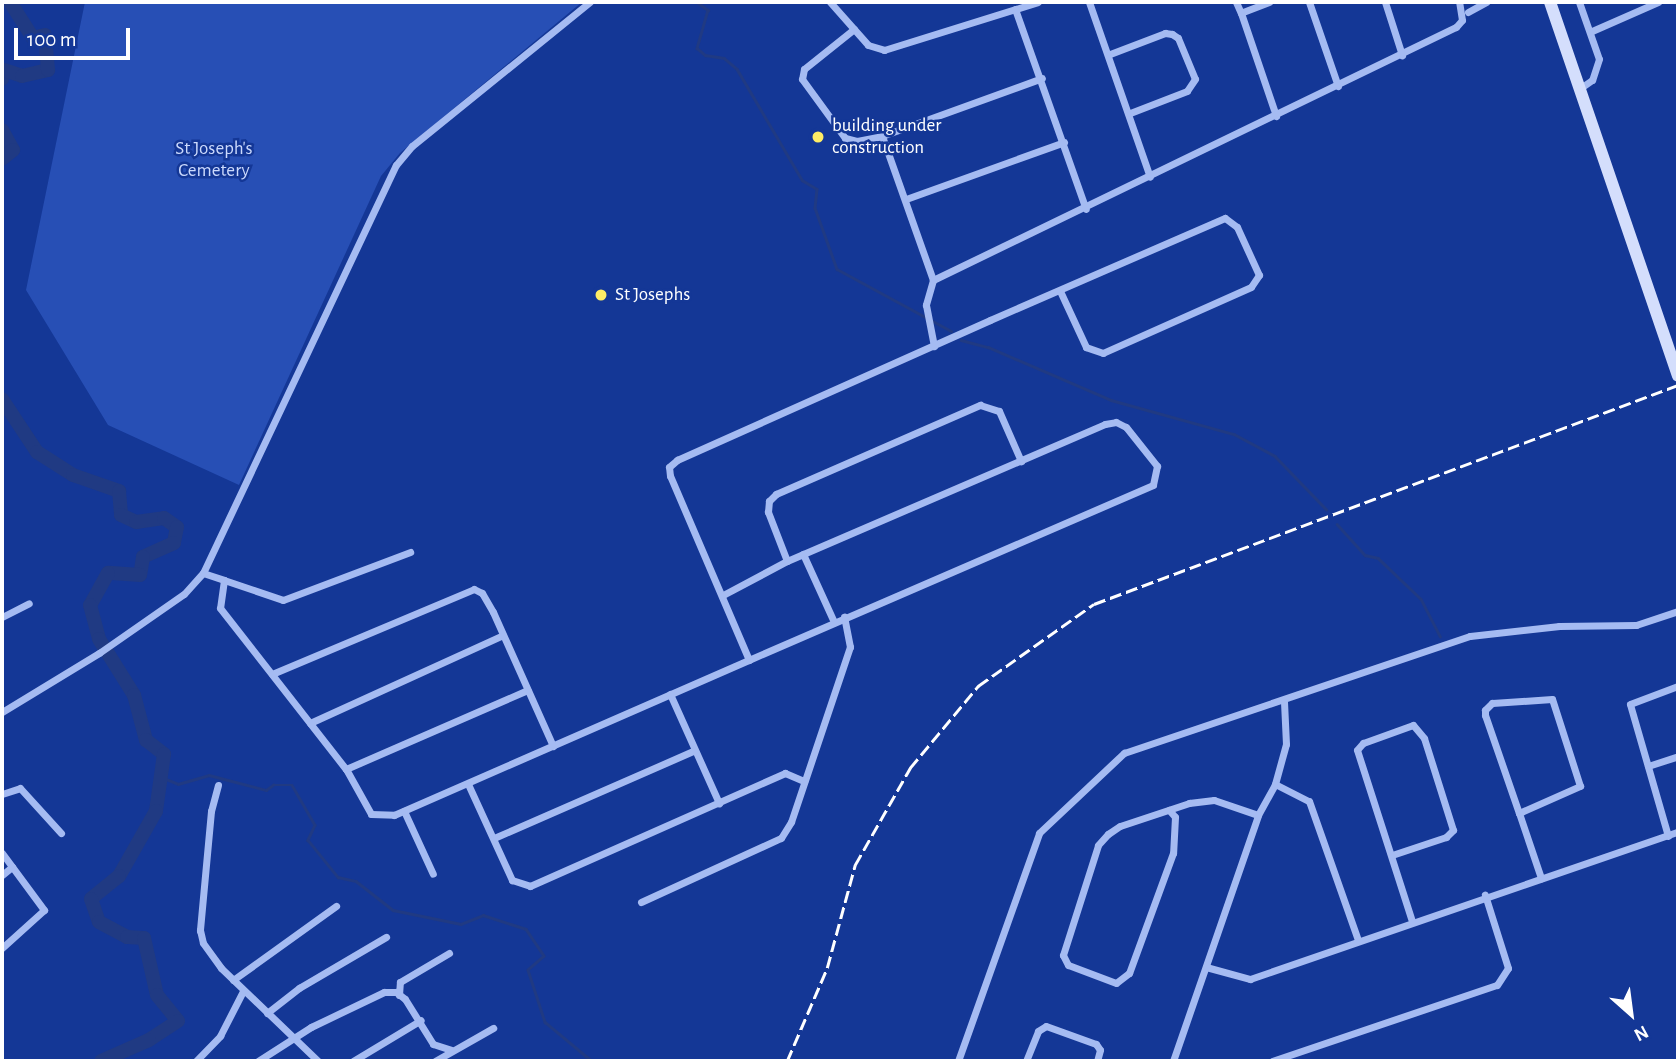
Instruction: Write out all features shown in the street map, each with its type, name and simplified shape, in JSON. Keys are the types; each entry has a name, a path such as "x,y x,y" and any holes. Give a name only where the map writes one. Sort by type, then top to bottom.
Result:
{"street":[{"path":"2,712 99,653 184,594 203,573 396,165 412,146 590,2"},
{"path":"830,2 868,46 884,50 1038,2"},
{"path":"1089,2 1110,54 1150,177"},
{"path":"1236,2 1276,116"},
{"path":"1241,13 1269,2"},
{"path":"1309,2 1338,86"},
{"path":"1385,2 1402,55"},
{"path":"933,280 1086,209 1402,55 1460,24 1459,2"},
{"path":"1468,12 1486,2"},
{"path":"1550,2 1678,376"},
{"path":"1579,2 1592,30 1599,64 1592,80 1580,89"},
{"path":"1592,30 1658,2"},
{"path":"1016,9 1086,209"},
{"path":"853,29 804,69 804,88 845,138 858,141 883,136 1042,79"},
{"path":"1110,54 1165,33 1172,34 1178,38 1195,79 1187,91 1130,113"},
{"path":"883,136 933,280 926,305 934,346"},
{"path":"906,199 1064,142"},
{"path":"749,660 669,467 677,460 1060,290 1225,218 1237,227 1259,275 1251,287 1103,353 1086,347 1060,290"},
{"path":"787,561 768,512 769,501 776,494 981,405 999,411 1021,461"},
{"path":"224,580 220,607 346,769 371,814 382,817 404,811 468,784 844,617 1153,485 1158,477 1157,466 1126,427 1116,422 787,561 723,595"},
{"path":"203,573 283,600 410,552"},
{"path":"803,554 834,622"},
{"path":"272,674 474,589 482,593 553,746"},
{"path":"2,617 29,603"},
{"path":"958,1061 1039,834 1124,753 1237,711 1284,702 1470,636 1559,626 1636,625 1678,611"},
{"path":"641,902 781,838 791,822 850,648 844,617"},
{"path":"310,723 503,635"},
{"path":"1668,836 1630,704 1678,686"},
{"path":"346,769 528,690"},
{"path":"670,694 719,803"},
{"path":"1519,813 1580,786 1552,699 1492,703 1485,710 1519,813 1541,878"},
{"path":"1173,1061 1258,814 1275,785 1286,744 1284,702"},
{"path":"1392,855 1446,837 1453,830 1424,738 1413,725 1363,743 1357,750 1412,921"},
{"path":"494,838 695,750"},
{"path":"1647,766 1678,756"},
{"path":"468,784 512,880 530,886 785,774 804,781"},
{"path":"218,785 211,811 200,930 208,953 243,991 318,1061"},
{"path":"1275,785 1309,801 1358,940"},
{"path":"2,794 20,788 61,833"},
{"path":"1168,810 1175,817 1173,853 1129,973 1116,983 1068,965 1063,955 1098,845 1120,826 1168,810 1214,800 1258,814"},
{"path":"404,811 433,874"},
{"path":"1206,967 1250,979 1485,895 1678,832"},
{"path":"2,853 44,912 2,948"},
{"path":"2,875 12,867"},
{"path":"1272,1061 1497,985 1508,968 1485,895"},
{"path":"233,980 336,906"},
{"path":"267,1013 299,988 386,937"},
{"path":"257,1061 294,1038 384,992 449,953"},
{"path":"399,995 400,982"},
{"path":"196,1061 220,1036 243,991"},
{"path":"384,992 399,995 421,1020 439,1049 437,1060"},
{"path":"353,1061 421,1020"},
{"path":"1027,1061 1044,1026 1096,1044 1100,1049 1097,1061"},
{"path":"437,1060 493,1028"},
{"path":"439,1049 452,1050"}],"green space":[{"name":"St Joseph's Cemetery","path":"85,2 582,2 400,153 381,176 239,485 108,425 26,290"}],"waterway":[{"path":"2,79 4,70 22,76 48,70 45,35 33,38 10,2"},
{"path":"697,2 708,10 697,48 705,55 724,58 737,69 802,180 817,189 815,208 837,269 951,331"},
{"path":"2,130 13,150 2,159"},
{"path":"961,340 988,347 1111,400 1234,434 1275,456 1326,509"},
{"path":"2,399 37,452 73,475 119,491 121,515 136,522 164,518 177,527 174,543 143,557 140,575 108,573 90,605 99,639 134,695 146,740 164,754 156,811 119,876 91,899 99,922 127,937 144,938 157,995 178,1021 149,1040 101,1061"},
{"path":"1337,524 1365,555 1378,558 1421,599 1440,636"},
{"path":"161,777 178,784 209,775 266,790 273,785 292,785 315,825 308,840 338,877 356,881 393,910 461,924 483,915 526,929 544,956 528,970 545,1022 592,1061"}],"railway":[{"path":"787,1061 827,968 855,865 910,768 978,686 1094,604 1678,385"}],"place":[{"name":"building under construction","path":"818,137"},
{"name":"St Josephs","path":"601,295"}]}
